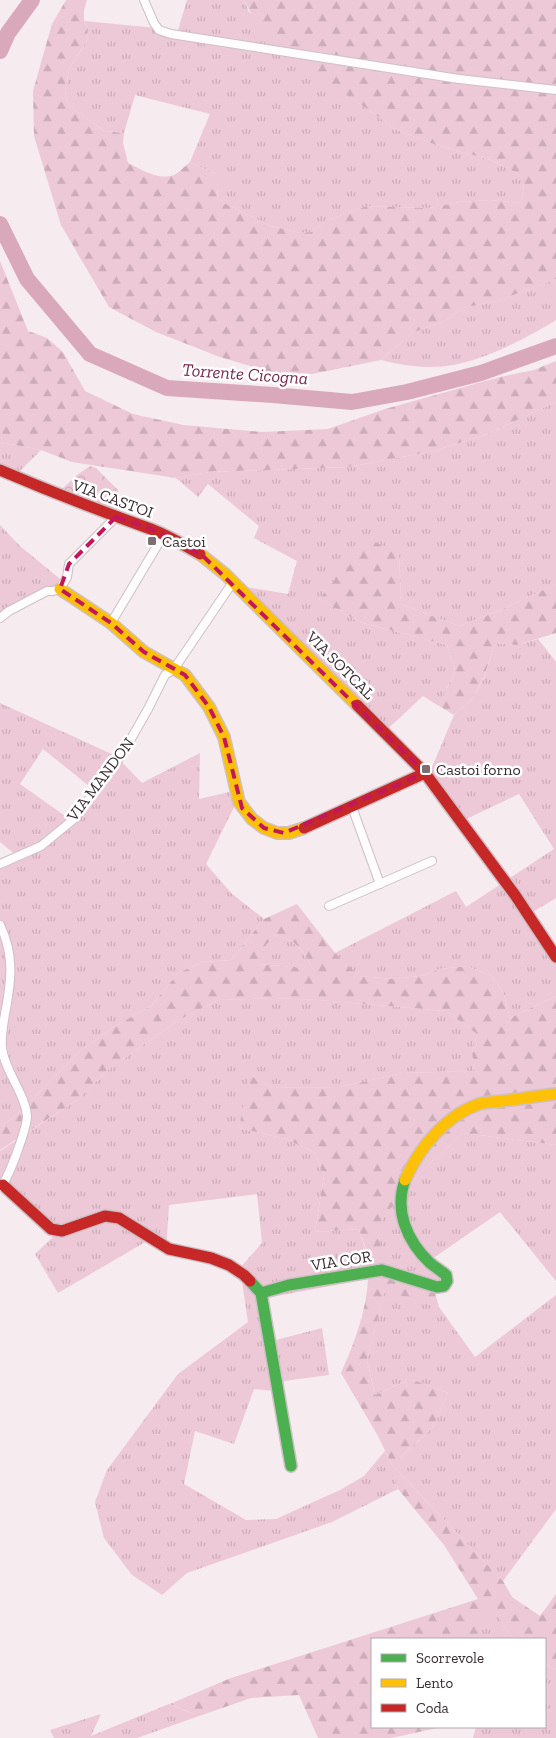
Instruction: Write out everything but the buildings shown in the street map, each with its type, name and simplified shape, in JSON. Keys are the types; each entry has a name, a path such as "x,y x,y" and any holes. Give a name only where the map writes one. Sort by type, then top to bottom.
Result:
{"street":[{"path":"144,0 159,30 171,34 459,79 556,90"},
{"name":"VIA CASTOI","path":"0,470 116,517 149,528 202,555 234,582"},
{"path":"0,618 47,590 60,589 67,577 69,564 116,517"},
{"path":"111,623 163,536"},
{"name":"VIA MANDON","path":"0,864 41,846 74,819 123,753 165,675 174,669 234,582"},
{"name":"VIA SOTCAL","path":"234,582 425,773 515,895 556,957"},
{"path":"60,589 111,623 144,652 185,674 209,707 226,745 239,802 245,814 272,831 290,833 352,808 425,773"},
{"path":"352,808 380,884"},
{"path":"329,906 432,861"},
{"path":"0,925 10,958 11,973 2,1049 27,1115 17,1153 2,1187 51,1229 62,1231 105,1216 119,1218 169,1249 211,1258 229,1265 244,1275 261,1294 291,1466"},
{"name":"VIA COR","path":"261,1294 289,1285 382,1270 437,1287 444,1286 447,1281 446,1275 429,1261 417,1247 409,1235 402,1218 402,1193 416,1156 430,1138 469,1108 480,1104 556,1094"}],"highlighted area":[{"path":"116,517 149,528 202,555 425,773 284,833 264,828 242,808 224,737 209,707 185,675 144,652 111,623 60,589 69,564"}],"green space":[{"path":"66,0 87,0 84,10 84,21 88,30 86,42 69,69 65,91 67,101 73,109 104,131 124,133 123,143 128,163 150,174 168,176 176,174 190,162 216,174 223,180 217,190 218,200 271,226 300,233 311,232 328,220 367,206 429,208 459,202 490,200 519,203 522,199 524,184 517,173 491,160 436,145 397,130 353,99 306,70 257,24 244,0 556,0 556,279 497,301 463,308 445,321 412,333 381,360 312,374 270,372 220,357 156,332 109,307 61,225 34,136 33,91 52,24"},
{"path":"187,0 244,0 249,12 353,99 397,130 436,145 491,160 517,173 524,183 522,199 519,203 490,200 459,202 429,208 367,206 328,220 311,232 300,233 271,226 218,200 216,174 190,162 210,114 135,95 124,133 104,131 73,109 67,101 65,91 69,69 86,42 88,30 84,21 178,30"},
{"path":"0,261 28,331 47,338 63,352 85,391 133,414 183,425 263,432 328,429 385,409 500,377 534,370 556,361 556,402 487,434 434,451 348,467 209,472 176,478 72,462 41,450 0,442"},
{"path":"556,279 556,320 503,348 474,360 438,367 413,366 381,360 412,333 445,321 463,308 497,301"},
{"path":"556,402 556,584 496,612 459,626 401,604 399,554 327,590 319,599 359,622 447,645 455,671 439,706 423,696 380,736 240,586 288,594 297,561 254,538 259,526 208,484 198,497 176,478 209,472 348,467 434,451 487,434"},
{"path":"0,442 41,450 18,473 0,465"},
{"path":"90,466 96,468 118,490 120,506 114,512 62,489"},
{"path":"0,525 20,546 60,579 53,591 0,616"},
{"path":"361,535 399,554 401,604 459,626 496,612 556,584 556,633 517,645 495,643 484,677 473,698 454,715 439,706 455,671 447,645 359,622 319,599 327,590"},
{"path":"538,639 556,662 556,898 526,916 556,961 556,996 510,1018 504,994 492,976 467,966 439,969 420,976 394,979 358,976 335,953 456,891 466,907 554,849 519,794 464,820 430,772 454,715 473,698 484,678 495,643 517,645"},
{"path":"0,703 116,756 142,783 200,753 199,799 234,791 236,803 206,864 232,894 264,919 231,960 203,962 178,973 151,1006 115,1026 80,1051 34,1098 9,1121 0,1126 0,862 17,856 0,842","holes":["43,749 99,794 75,823 20,784"]},
{"path":"297,904 335,953 359,976 394,979 420,976 439,969 467,966 492,976 504,994 510,1018 556,996 556,1145 463,1133 417,1176 380,1222 380,1255 388,1267 433,1286 439,1307 385,1291 367,1360 375,1395 411,1379 448,1393 433,1427 392,1465 378,1436 341,1373 362,1318 365,1303 368,1274 366,1248 359,1229 315,1232 324,1175 315,1153 286,1139 239,1128 249,1075 273,1088 340,1087 403,1073 474,1071 472,1053 477,1034 446,1011 318,1000 274,998 218,1000 179,1020 109,1069 77,1100 0,1150 0,1126 9,1121 34,1098 80,1051 115,1026 151,1006 178,973 203,962 231,960 264,919","holes":["276,935 296,944 308,959 315,973 295,967 258,964 266,945"]},
{"path":"276,935 296,945 305,954 316,974 295,967 257,964 266,945"},
{"path":"274,998 446,1011 477,1034 472,1053 474,1071 403,1073 340,1087 273,1088 250,1076 239,1128 286,1139 315,1153 324,1175 315,1232 359,1229 368,1258 368,1279 266,1298 276,1340 322,1328 329,1375 284,1381 284,1392 254,1389 234,1444 195,1431 184,1484 246,1520 276,1519 340,1490 364,1476 385,1451 392,1465 433,1427 448,1393 411,1379 375,1395 367,1360 385,1290 439,1307 475,1357 556,1295 556,1509 503,1581 393,1466 398,1489 332,1522 187,1573 162,1595 132,1575 104,1538 95,1502 107,1470 178,1374 248,1322 240,1268 262,1243 257,1194 169,1205 166,1251 147,1241 58,1293 35,1254 54,1236 0,1183 0,1151 77,1100 109,1069 179,1020 218,1000"},
{"path":"463,1133 556,1145 556,1281 500,1212 429,1261 446,1284 387,1267 380,1255 380,1222 417,1176"},
{"path":"392,1465 503,1581 512,1597 540,1616 556,1594 556,1670 546,1665 546,1638 514,1638 504,1627 496,1608 480,1618 479,1638 371,1638 371,1728 437,1728 391,1738 318,1738 299,1695 251,1698 199,1716 170,1704 231,1678 478,1599 444,1545 398,1489"},
{"path":"496,1607 504,1627 514,1638 479,1638 479,1618"},
{"path":"546,1665 556,1670 556,1738 473,1738 476,1728 546,1728"},
{"path":"169,1704 199,1716 137,1738 54,1738 50,1730 101,1714 91,1736"}],"waterway":[{"name":"Torrente Cicogna","path":"0,51 8,33 32,0"},
{"name":"Torrente Cicogna","path":"0,224 27,279 90,354 167,388 352,402 407,392 481,373 556,346"}],"traffic: fast":[{"path":"261,1293 289,1285 382,1270 437,1287 444,1286 447,1281 446,1275 430,1263 422,1254 409,1235 405,1225 401,1203 405,1180"},
{"path":"250,1281 261,1293 291,1466"}],"traffic: slow":[{"path":"200,554 225,574 357,705"},
{"path":"60,589 111,623 144,652 185,675 209,707 224,737 239,802 252,819 264,828 277,833 289,833 304,828"},
{"path":"405,1180 418,1156 434,1134 455,1116 467,1109 479,1104 556,1094"}],"traffic: jam":[{"path":"0,470 155,530 200,554"},
{"path":"357,705 425,773 515,895 556,957"},
{"path":"304,828 425,773"},
{"path":"3,1185 51,1229 62,1231 105,1216 119,1218 169,1249 211,1258 229,1265 250,1281"}],"place":[{"name":"Castoi","path":"152,541"},
{"name":"Castoi forno","path":"426,769"}]}
